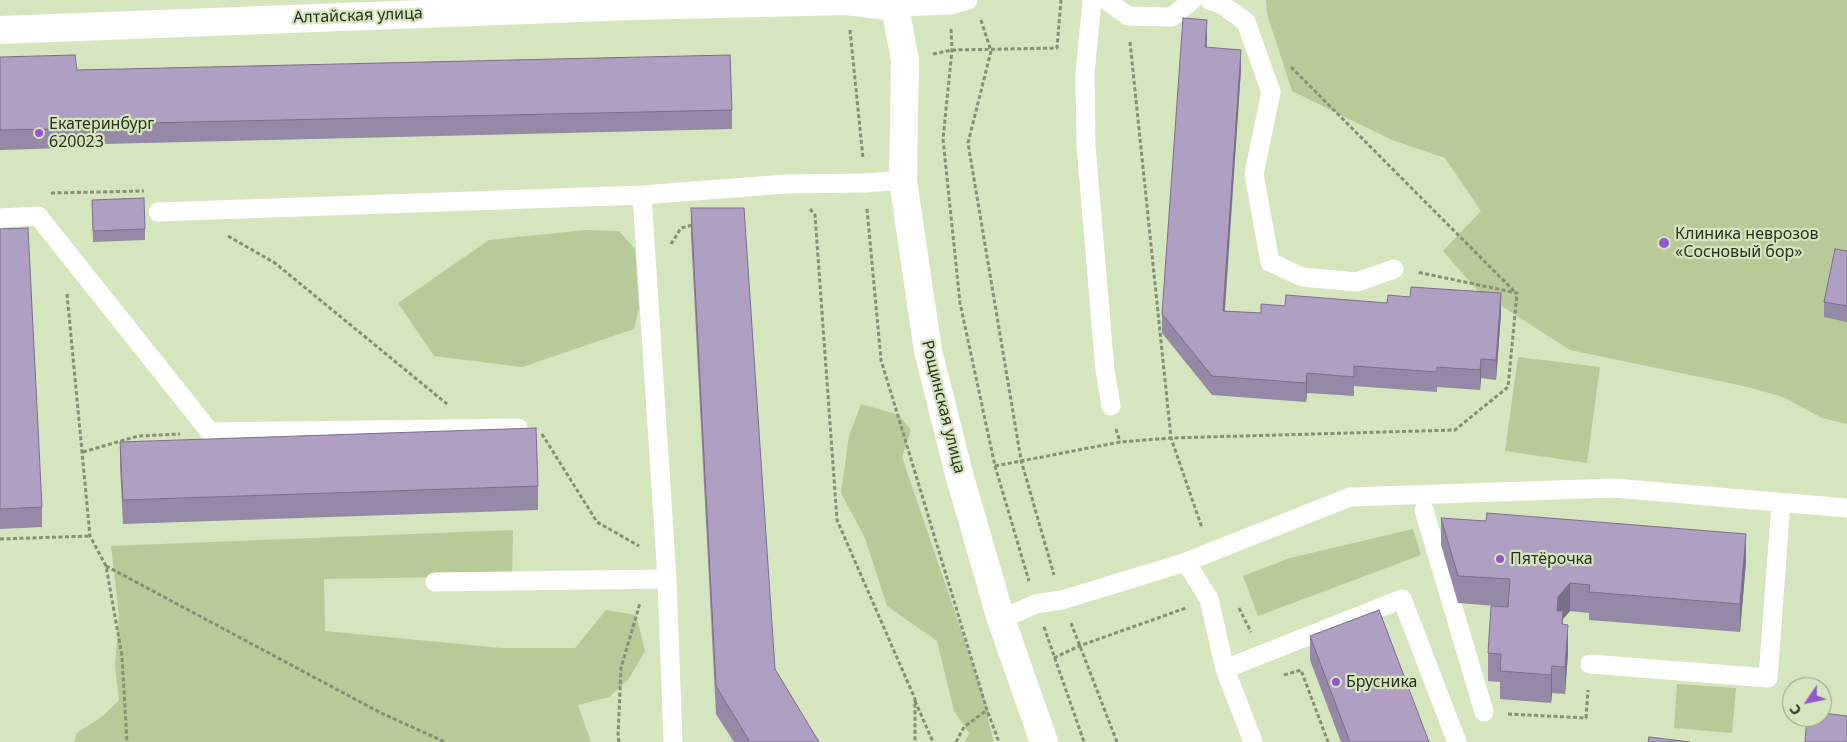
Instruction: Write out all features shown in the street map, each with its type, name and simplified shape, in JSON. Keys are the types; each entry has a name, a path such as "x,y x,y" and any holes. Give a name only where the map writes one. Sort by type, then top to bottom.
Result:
{"street":[{"name":"Алтайская улица","path":"0,30 714,3 847,1 896,4"},
{"name":"Рощинская улица","path":"896,4 906,60 903,180 928,351 959,474 1001,619 1044,742"}],"lane":[{"path":"896,4 950,5 968,0"},
{"path":"1092,0 1085,74 1086,146 1105,370 1111,406"},
{"path":"1106,0 1128,16 1172,8 1192,0"},
{"path":"1209,0 1223,6 1246,22 1272,92 1254,174 1270,262 1302,277 1357,282 1394,269"},
{"path":"158,212 642,195 786,184 865,184 903,180"},
{"path":"642,195 666,570 673,742"},
{"path":"0,218 38,216 210,432 518,428"},
{"path":"1001,619 1036,604 1062,600 1186,562 1350,497 1614,488 1847,508"},
{"path":"1424,510 1484,712"},
{"path":"1590,664 1768,678 1780,516"},
{"path":"1186,562 1209,599 1225,669 1253,742"},
{"path":"435,582 647,579 666,570"},
{"path":"1225,669 1402,599 1457,742"}],"path":[{"path":"906,60 952,50 1057,48 1061,0"},
{"path":"950,5 952,50 943,139 960,303 995,466 1036,604 1084,742"},
{"path":"1128,16 1171,438 1211,552"},
{"path":"980,17 991,50 968,143 1021,460 1062,600 1117,742"},
{"path":"1287,64 1517,293"},
{"path":"804,203 815,215 837,520 933,742"},
{"path":"647,279 681,228 696,224"},
{"path":"226,234 275,263 476,428"},
{"path":"1394,269 1431,274 1517,293"},
{"path":"66,289 90,536 106,566 122,656 127,742"},
{"path":"995,466 1120,442 1171,438 1456,430 1508,387 1517,293"},
{"path":"518,428 540,430 597,522 666,570"},
{"path":"83,452 138,436 210,432"},
{"path":"0,539 90,536"},
{"path":"106,566 372,709 445,742"},
{"path":"619,742 621,668 647,579"},
{"path":"1054,658 1079,646 1209,599"},
{"path":"1484,712 1586,718 1590,664"},
{"path":"915,699 916,742"},
{"path":"956,742 964,727 987,710"}],"green space":[{"name":"Клиника неврозов «Сосновый бор»","path":"1266,0 1847,0 1847,424 1822,418 1783,397 1748,387 1570,350 1478,291 1443,251 1481,211 1445,158 1392,140 1292,91 1267,14"},
{"path":"585,230 619,231 635,249 639,308 634,329 522,367 434,356 398,303 489,240"},
{"path":"1518,357 1600,367 1587,463 1505,451"},
{"path":"861,404 899,415 911,430 902,457 989,712 988,720 994,742 965,742 969,733 954,711 937,641 887,606 865,538 841,493 849,436"},
{"path":"1413,529 1421,555 1258,616 1243,576 1290,558"},
{"path":"513,530 512,576 324,579 325,631 501,648 575,648 606,610 636,615 645,651 628,680 609,697 578,705 591,742 74,742 77,733 103,716 119,700 115,666 119,616 111,546"},
{"path":"1677,684 1736,688 1732,733 1674,728"}],"building":[{"path":"1183,18 1207,20 1205,47 1241,50 1223,311 1261,313 1261,304 1285,306 1286,295 1387,303 1388,295 1410,297 1411,287 1501,293 1496,360 1481,359 1480,370 1437,367 1437,372 1354,366 1354,377 1307,373 1306,383 1212,376 1162,314"},
{"path":"75,55 77,70 730,55 732,110 102,124 102,128 0,130 0,57"},
{"path":"144,198 145,229 93,231 92,200"},
{"path":"691,208 744,208 775,669 819,742 750,742 716,686"},
{"path":"28,228 42,507 0,509 0,229"},
{"path":"1835,249 1847,251 1847,306 1824,302"},
{"path":"536,428 538,486 123,500 120,442"},
{"path":"1487,513 1746,534 1740,604 1589,592 1590,585 1570,583 1558,597 1557,611 1563,611 1562,624 1568,625 1565,667 1552,666 1551,675 1500,671 1501,654 1488,653 1491,606 1508,607 1510,579 1458,576 1441,518 1486,521"},
{"path":"1379,610 1429,742 1350,742 1310,636"},
{"path":"1832,714 1847,716 1847,742 1805,742 1806,727 1832,727"},
{"path":"1649,737 1690,742 1648,742"}],"place":[{"name":"Екатеринбург 620023","path":"39,133"},
{"name":"Клиника неврозов «Сосновый бор»","path":"1664,243"},
{"name":"Пятёрочка","path":"1500,559"},
{"name":"Брусника","path":"1336,682"}]}
